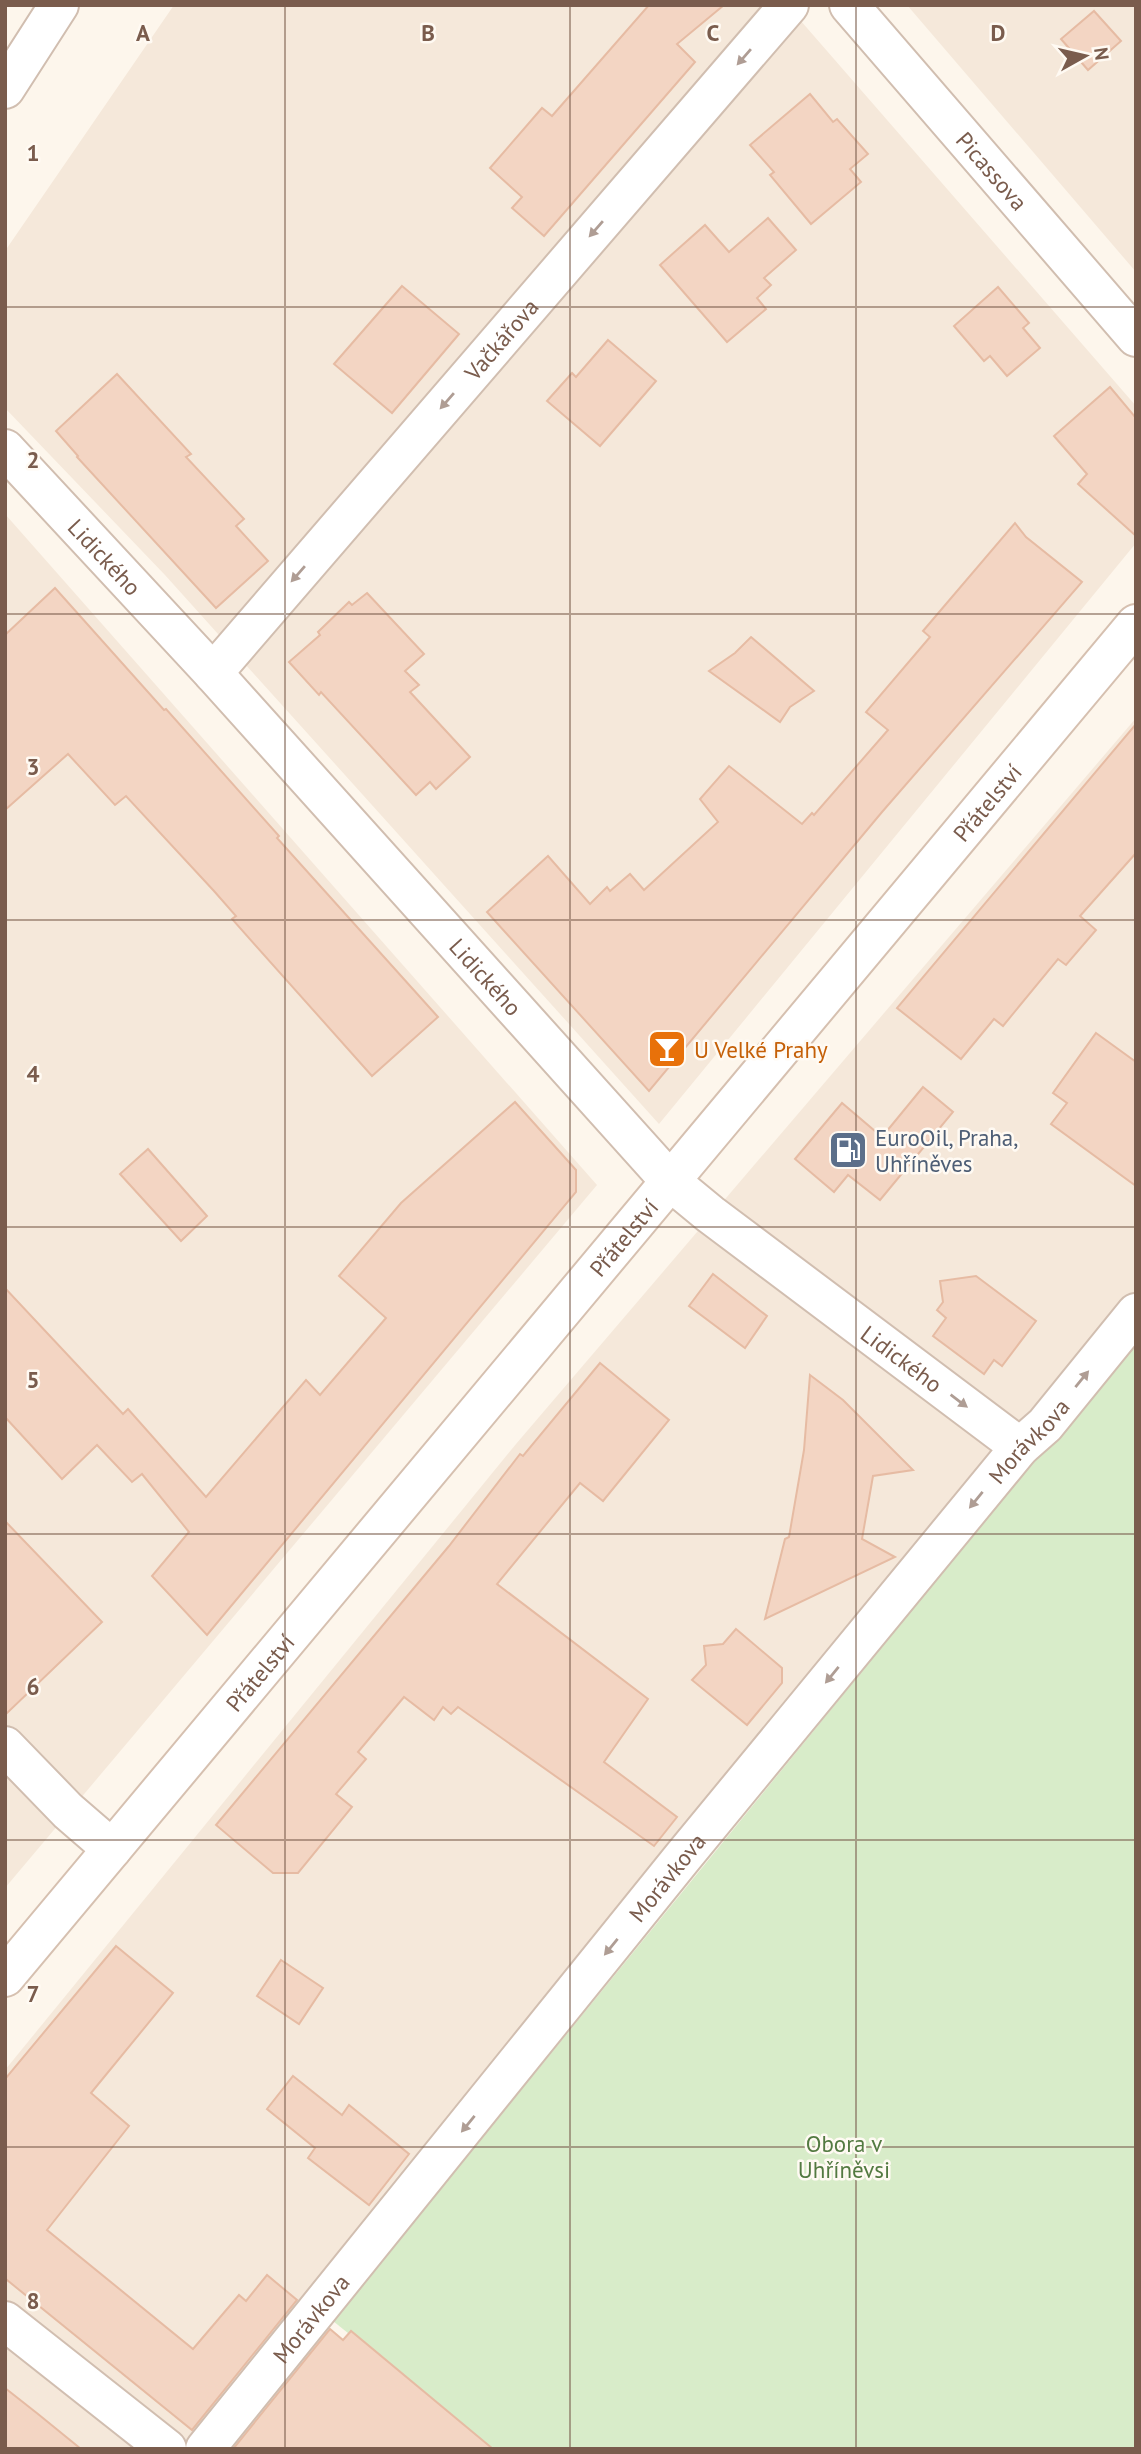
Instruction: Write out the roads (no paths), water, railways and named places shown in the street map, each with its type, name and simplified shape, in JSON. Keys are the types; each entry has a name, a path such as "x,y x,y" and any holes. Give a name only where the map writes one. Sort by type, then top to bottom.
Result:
{"street":[{"path":"5,89 59,5"},
{"name":"Vačkářova","path":"212,673 789,5"},
{"name":"Picassova","path":"849,5 1136,337"},
{"name":"Lidického","path":"5,449 212,673 670,1181 1020,1447"},
{"name":"Přátelství","path":"5,1978 1136,624"},
{"name":"Morávkova","path":"205,2449 682,1858 1020,1447 1045,1425 1136,1312"},
{"path":"5,1746 68,1811 112,1849"},
{"path":"5,2321 167,2449"}],"place":[{"name":"U Velké Prahy","path":"667,1049"},
{"name":"EuroOil, Praha, Uhříněves","path":"848,1150"}],"park label":[{"name":"Obora v Uhříněvsi","path":"844,2156"}]}
